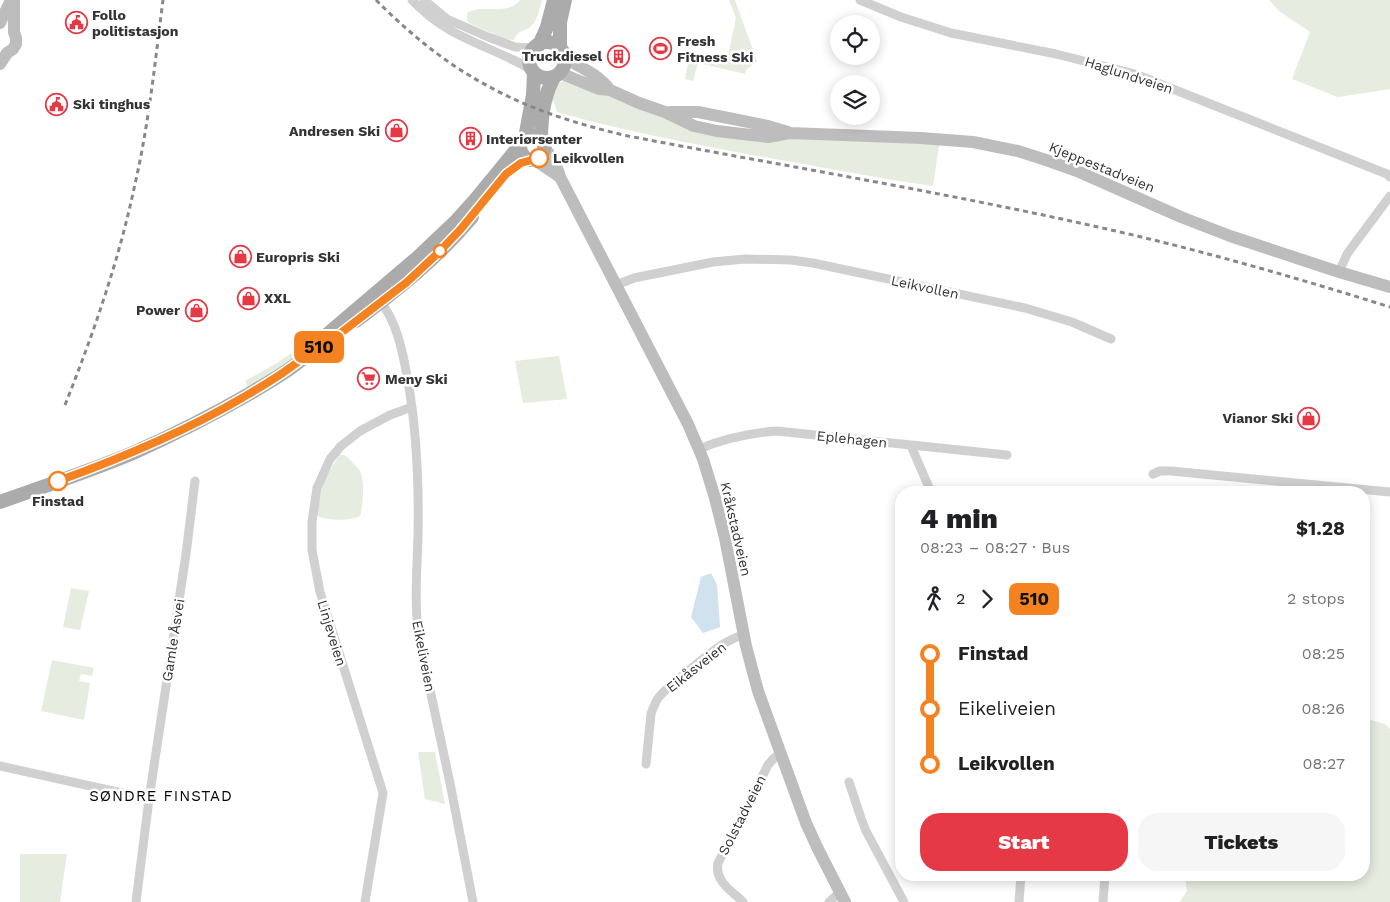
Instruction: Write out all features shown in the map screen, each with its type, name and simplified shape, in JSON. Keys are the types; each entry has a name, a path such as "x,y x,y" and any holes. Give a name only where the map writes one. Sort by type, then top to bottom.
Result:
{"main road":[{"path":"12,0 0,25 14,32"},
{"path":"2,57 13,49 16,44 12,0"},
{"path":"532,160 521,153 534,95 533,71 529,61 547,27 554,0"},
{"path":"378,298 419,271 460,230 506,174 521,163 541,157 544,152 541,122 546,96 564,66 560,22 565,0"},
{"path":"536,46 550,43 562,53"},
{"name":"Kjeppestadveien","path":"562,53 598,77 610,90"},
{"path":"533,71 544,78 557,75"},
{"name":"Kjeppestadveien","path":"557,75 599,89 610,90 638,103 665,112 698,112 768,126 790,133 940,139 1018,151 1077,171 1214,230 1390,287"},
{"path":"0,502 111,462 167,437 260,388 315,348 329,342 378,298 476,200 523,142 532,136 538,138 543,144"},
{"name":"Kråkstadveien","path":"543,144 552,156 560,177 688,424 699,449 721,519 743,635 757,686 806,823 842,897"},
{"name":"Kråkstadveien","path":"532,160 560,177"}],"street":[{"path":"412,0 432,19 448,30 513,59 533,71"},
{"path":"424,0 447,18 504,44 515,47 536,46"},
{"name":"Haglundveien","path":"860,0 901,17 951,33 1056,54 1135,74 1387,174 1390,177"},
{"path":"1339,272 1347,254 1390,196"},
{"name":"Leikvollen","path":"616,285 634,278 713,262 745,259 791,260 1025,308 1072,322 1111,340"},
{"name":"Eikeliveien","path":"378,298 388,312 398,336 412,407 417,442 418,487 416,617 473,902"},
{"name":"Linjeveien","path":"365,902 383,793 320,592 312,550 312,522 317,488 330,459 360,430 390,415 412,407"},
{"name":"Eplehagen","path":"699,449 737,436 777,432 1007,455"},
{"path":"912,446 929,486"},
{"path":"1153,474 1160,471 1171,471 1327,486"},
{"name":"Gamle Åsvei","path":"136,902 195,481"},
{"path":"1370,490 1390,492"},
{"name":"Eikåsveien","path":"646,764 651,714 658,698 666,689 710,654 743,635"},
{"name":"Solstadveien","path":"743,902 720,880 717,873 718,863 768,765 774,758 781,755"},
{"path":"0,766 149,799"},
{"path":"849,782 866,831 904,902"},
{"path":"1019,902 1020,881"},
{"path":"1103,902 1105,881"},
{"path":"829,902 842,897"}],"shaded area":[{"path":"520,0 542,0 535,22 519,33 514,40 505,39 467,21 467,13 473,10 508,8"},
{"path":"729,0 735,0 757,61 746,70 745,74 698,63 693,81 685,79 690,53 727,61 736,18"},
{"path":"1269,0 1390,0 1390,89 1338,97 1292,79 1310,32 1279,11"},
{"path":"569,76 694,126 940,139 933,186 757,156 606,125 557,112 554,102 550,103 556,86"},
{"path":"303,345 287,363 246,389 245,381 277,363"},
{"path":"559,356 567,399 523,403 515,361"},
{"path":"339,455 348,457 362,475 363,493 360,516 339,520 322,518 316,512 324,481"},
{"path":"71,588 89,591 80,630 63,627"},
{"path":"52,660 94,668 92,676 81,674 79,681 90,683 84,720 41,711"},
{"path":"1370,720 1385,724 1390,729 1390,902 1180,902 1187,891 1186,881 1370,881"},
{"path":"418,752 435,752 445,804 425,799"},
{"path":"20,854 67,854 60,902 20,902"}],"water":[{"path":"711,573 717,585 720,627 703,633 691,617 701,577"}],"railway":[{"path":"65,405 105,296 129,212 148,115 163,0"},
{"path":"376,0 429,47 457,68 504,95 574,122 628,136 922,191 1098,227 1245,264 1390,307"}],"bus line":[{"name":"510","path":"58,481 111,462 198,422 260,388 302,360 315,348 329,342 407,282 437,254 481,206 513,167 539,158"}],"place":[{"name":"Follo politistasjon","path":"76,23"},
{"name":"Fresh Fitness Ski","path":"661,49"},
{"name":"Truckdiesel","path":"618,56"},
{"name":"Ski tinghus","path":"57,104"},
{"name":"Andresen Ski","path":"396,131"},
{"name":"Interiørsenter","path":"470,139"},
{"name":"Leikvollen","path":"539,158"},
{"name":"Europris Ski","path":"240,257"},
{"name":"XXL","path":"248,298"},
{"name":"Power","path":"196,310"},
{"name":"Meny Ski","path":"369,379"},
{"name":"Vianor Ski","path":"1309,418"},
{"name":"Finstad","path":"58,481"}],"district":[{"name":"SØNDRE FINSTAD","path":"161,796"}]}
